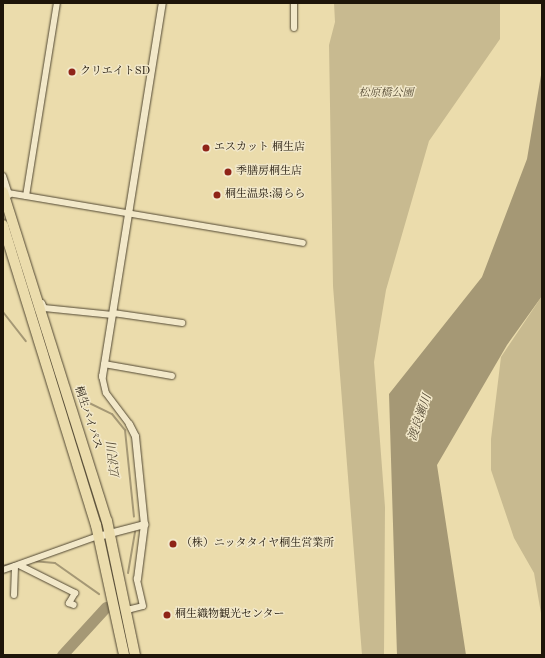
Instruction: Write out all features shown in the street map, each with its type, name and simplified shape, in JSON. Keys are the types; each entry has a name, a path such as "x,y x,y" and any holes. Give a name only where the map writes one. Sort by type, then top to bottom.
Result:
{"highway":[{"name":"桐生バイパス","path":"6,193 109,531 127,610 135,655"},
{"name":"桐生バイパス","path":"3,225 70,434 98,536 124,655"},
{"path":"3,244 38,354 70,434"},
{"path":"44,308 69,401"}],"street":[{"path":"26,196 57,3"},
{"path":"127,610 143,606 137,579 144,524 135,436 129,424 106,393 102,376 130,213 162,3"},
{"path":"294,3 294,28"},
{"path":"3,176 6,193 44,308 113,314 182,323"},
{"path":"6,193 303,243"},
{"path":"104,364 172,376"},
{"path":"3,570 109,531 144,524"},
{"path":"14,594 17,566"},
{"path":"17,566 75,594 69,603 74,605"}],"green space":[{"name":"松原橋公園","path":"334,3 500,3 500,39 429,141 386,290 374,362 385,507 384,655 362,655 333,286 329,45 335,22"},
{"path":"542,296 542,619 534,573 514,538 491,470 491,439 501,357"}],"water":[{"name":"渡良瀬川","path":"542,69 542,296 507,345 437,465 466,655 397,655 389,394 482,277 527,159"}],"waterway":[{"name":"広沢川","path":"3,312 26,341"},
{"name":"広沢川","path":"81,399 112,414 125,430 134,517"},
{"name":"広沢川","path":"128,573 135,532"},
{"path":"33,561 55,563 99,594"},
{"path":"3,566 19,562"},
{"name":"広沢川","path":"62,655 106,607"}],"place":[{"name":"クリエイトSD","path":"72,72"},
{"name":"エスカット 桐生店","path":"206,148"},
{"name":"季膳房桐生店","path":"228,172"},
{"name":"桐生温泉;湯らら","path":"217,195"},
{"name":"（株）ニッタタイヤ桐生営業所","path":"173,544"},
{"name":"桐生織物観光センター","path":"167,615"}]}
